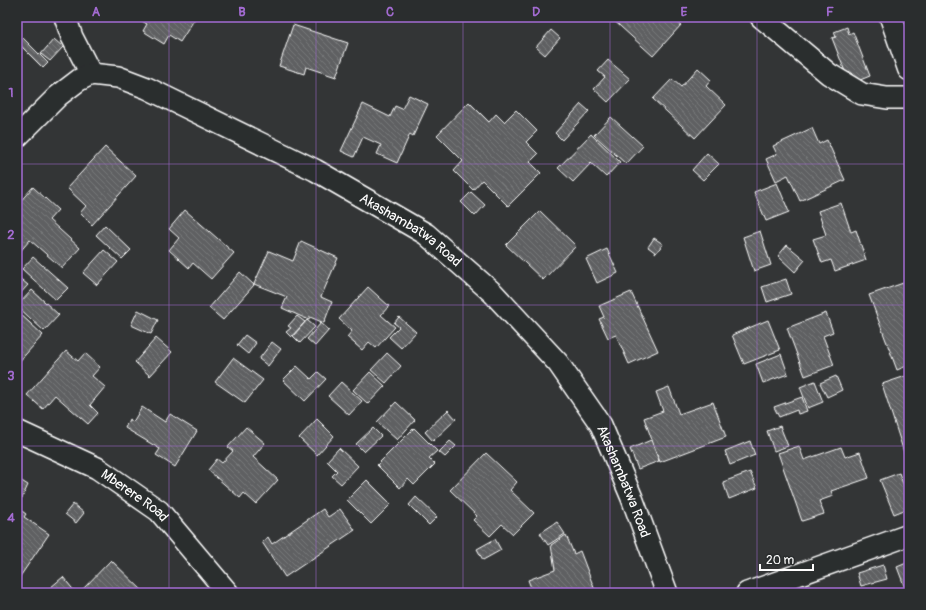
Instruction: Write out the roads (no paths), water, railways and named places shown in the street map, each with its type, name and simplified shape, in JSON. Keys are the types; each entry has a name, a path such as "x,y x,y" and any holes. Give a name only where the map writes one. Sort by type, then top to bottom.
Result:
{"main road":[{"path":"891,17 909,69"}],"street":[{"path":"17,136 58,96 78,80 91,74 72,37 65,17"},
{"path":"761,17 829,74 862,94 887,98 909,98"},
{"name":"Akashambatwa Road","path":"91,74 118,76 147,88 315,170 426,234 493,294 558,363 601,425 632,498 667,593"},
{"name":"Mberere Road","path":"17,431 97,468 159,511 228,593"},
{"path":"747,593 909,535"}]}
